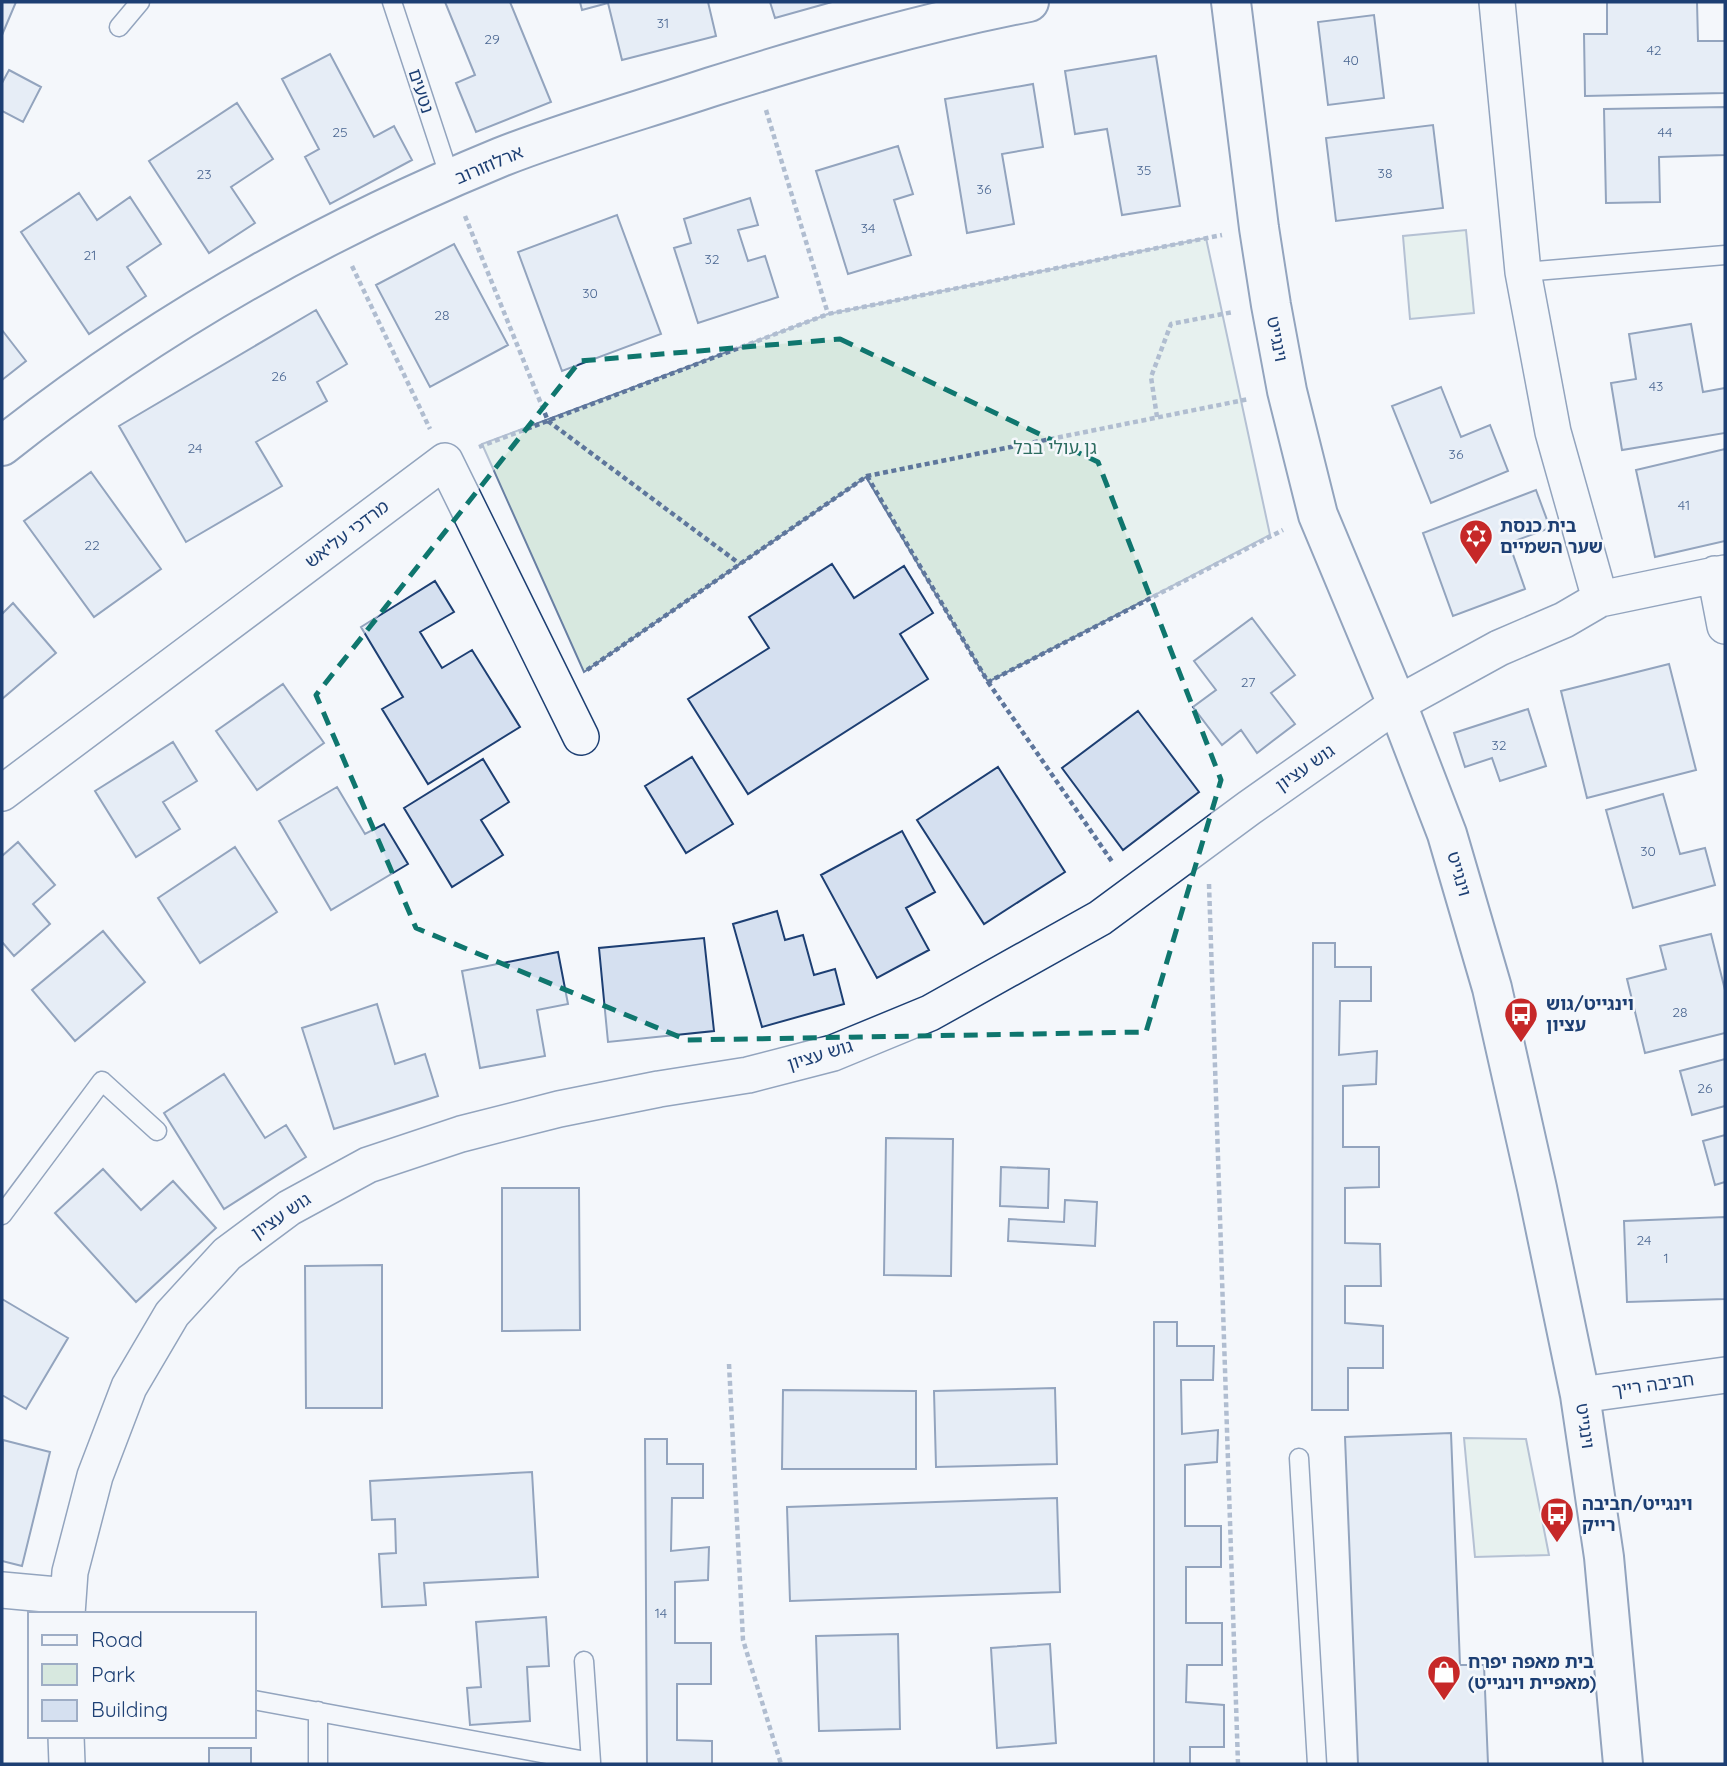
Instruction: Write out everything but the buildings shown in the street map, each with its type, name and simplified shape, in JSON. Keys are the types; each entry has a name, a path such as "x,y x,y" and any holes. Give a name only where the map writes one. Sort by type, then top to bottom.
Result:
{"street":[{"name":"ארלוזורוב","path":"2,446 67,394 148,339 291,256 515,152 859,41 959,15 1029,2"},
{"name":"וינגייט","path":"1231,2 1271,305 1287,391 1318,515 1397,704 1447,834 1492,988 1580,1395 1604,1556 1618,1682 1623,1764"},
{"path":"1497,2 1523,272 1553,432 1600,599"},
{"path":"444,461 581,737"},
{"name":"מרדכי עליאש","path":"2,793 444,461"},
{"path":"1720,574 1725,626"},
{"name":"גוש עציון","path":"67,1605 70,1572 94,1476 129,1387 172,1314 227,1254 289,1208 368,1165 461,1134 559,1109 748,1075 833,1054 930,1013 1100,918 1397,704 1499,648 1564,620 1600,599 1720,574"},
{"name":"חביבה רייך","path":"1580,1395 1725,1375"},
{"path":"2,1590 67,1605"},
{"path":"66,1738 67,1764"}],"lane":[{"path":"119,27 140,2"},
{"name":"נטעים","path":"392,2 451,181"},
{"path":"1523,272 1725,255"},
{"path":"2,1215 102,1081 157,1131"},
{"path":"1299,1458 1317,1764"},
{"path":"256,1700 591,1762 584,1661"},
{"path":"318,1712 318,1764"}],"path":[{"path":"755,73 828,314"},
{"path":"451,181 548,421 740,564"},
{"path":"337,234 444,461 828,314 1259,228"},
{"path":"1157,417 1151,377 1171,324 1271,305"},
{"path":"557,689 867,477 1287,391"},
{"path":"867,477 988,682 1133,893"},
{"path":"988,682 1270,535 1318,515"},
{"path":"1208,838 1238,1764"},
{"path":"729,1364 743,1640 780,1764"}],"highlighted area":[{"path":"840,339 1098,462 1221,780 1146,1032 687,1040 416,928 316,695 580,361"}],"green space":[{"path":"1466,230 1474,313 1410,319 1403,236"},
{"name":"גן עולי בבל","path":"1206,238 1270,535 988,682 866,477 584,672 482,444 828,314"},
{"path":"1464,1438 1526,1439 1549,1555 1475,1557"}],"place":[{"name":"בית כנסת שער השמיים","path":"1476,566"},
{"name":"וינגייט/גוש עציון","path":"1521,1044"},
{"name":"וינגייט/חביבה רייק","path":"1557,1544"},
{"name":"בית מאפה יפרח (מאפיית וינגייט)","path":"1444,1702"}]}
